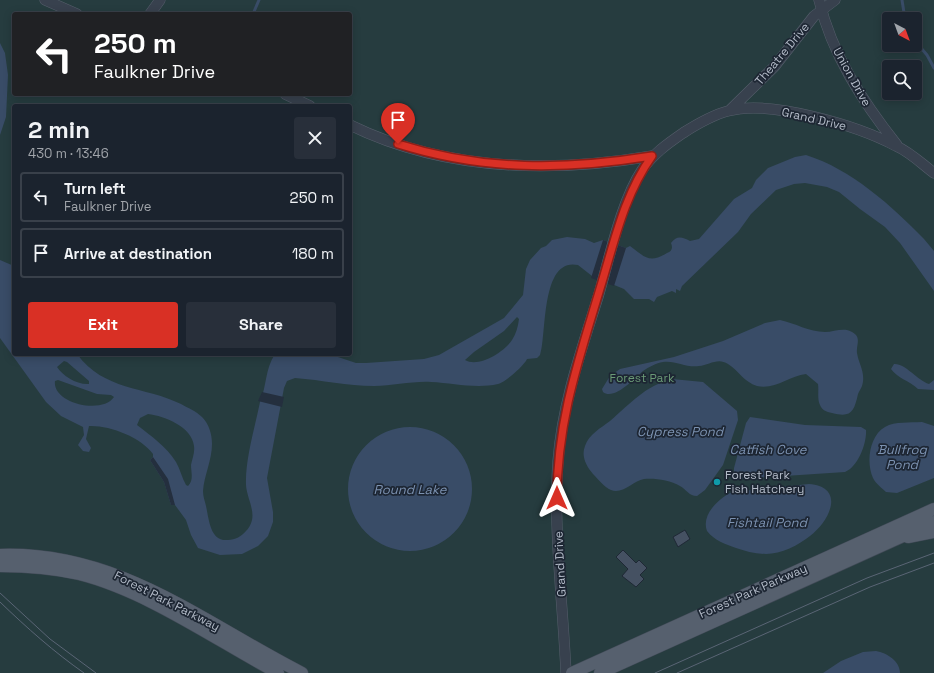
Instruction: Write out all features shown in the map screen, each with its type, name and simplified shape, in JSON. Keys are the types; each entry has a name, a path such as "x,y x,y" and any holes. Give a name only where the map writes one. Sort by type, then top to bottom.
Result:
{"main road":[{"name":"Forest Park Parkway","path":"568,672 934,509"},
{"name":"Forest Park Parkway","path":"600,673 934,522"},
{"path":"895,539 934,532"},
{"name":"Forest Park Parkway","path":"0,555 30,555 64,559 114,574 176,604 302,673"},
{"name":"Forest Park Parkway","path":"0,566 22,566 61,570 110,584 156,606 278,673"}],"street":[{"path":"45,0 72,12"},
{"path":"151,12 160,0"},
{"name":"Theatre Drive","path":"730,110 774,67 820,5 835,0"},
{"name":"Union Drive","path":"820,5 839,56 858,93 898,147"},
{"path":"288,96 306,104"},
{"name":"Grand Drive","path":"568,672 557,498 559,446 572,383 614,244 633,186 652,156 687,131 704,121 730,110 769,110 801,114 854,129 898,147 934,173"},
{"path":"352,126 419,151 495,164 522,166 571,166 652,156"}],"green space":[{"name":"Forest Park","path":"0,0 934,0 934,673 0,673"}],"water":[{"path":"0,43 5,53 8,75 6,117 0,135"},
{"path":"806,155 839,169 870,190 912,226 934,251 934,291 900,243 885,227 839,192 827,187 805,183 794,184 776,190 751,214 738,232 682,286 680,291 676,289 676,293 672,291 657,297 654,302 649,299 634,299 624,289 592,276 578,265 566,266 557,273 551,285 547,300 540,355 537,358 527,359 518,370 501,383 473,386 424,382 374,386 295,378 287,381 284,388 267,478 273,512 273,522 268,536 258,546 242,554 220,555 198,548 191,535 186,520 175,505 171,505 164,482 150,460 153,457 153,454 141,442 115,430 97,426 89,426 86,439 91,448 89,452 83,451 78,445 84,435 83,427 61,416 46,402 13,356 79,356 99,375 125,386 167,398 181,404 202,417 210,429 212,440 211,456 203,491 211,529 217,537 222,540 233,539 244,533 252,520 252,508 246,485 247,465 269,365 274,356 335,356 356,363 366,363 424,359 439,355 504,318 523,295 526,269 530,260 541,248 546,246 552,240 567,237 585,239 594,243 603,240 626,248 630,246 647,258 656,258 671,250 671,243 675,239 682,238 690,241 699,239 734,199 752,188 756,180 768,168 795,157","holes":["517,317 519,319 517,330 508,345 491,358 477,362 465,360 504,331","64,361 89,381 89,384 80,383 63,374 57,367","58,380 97,394 111,395 114,397 108,402 99,405 89,406 79,404 61,395 56,389 55,381","148,414 162,417 177,424 183,428 192,439 194,446 194,454 191,465 192,479 188,486 186,485 176,462 168,451 137,425 140,418"]},
{"path":"0,260 12,265 12,355 0,338"},
{"path":"780,320 819,332 842,330 849,331 857,336 857,353 863,373 863,381 862,387 851,412 844,415 828,412 823,409 819,403 818,384 806,374 770,386 757,386 745,379 728,364 721,361 694,366 672,362 660,363 643,371 624,388 613,394 603,392 602,389 610,376 620,369 674,357 723,341 765,323"},
{"path":"894,364 902,366 929,384 934,380 934,390 918,389 891,369"},
{"name":"Cypress Pond","path":"672,379 703,382 737,411 738,420 723,465 705,490 697,496 690,494 676,484 658,479 640,480 619,491 608,489 593,474 586,464 584,450 589,438 646,391 662,382"},
{"name":"Catfish Cove","path":"750,417 805,425 861,427 866,430 865,441 858,460 845,472 740,479 734,472 734,468 746,423"},
{"name":"Bullfrog Pond","path":"922,422 934,426 934,478 897,493 886,492 873,478 871,472 870,450 875,437 880,431 889,425"},
{"name":"Round Lake","path":"410,427 434,432 454,445 467,465 472,489 467,513 454,533 434,546 410,551 386,546 366,533 353,513 348,489 353,465 366,445 386,432"},
{"name":"Fishtail Pond","path":"809,484 820,486 828,491 831,498 831,506 828,514 817,530 795,546 772,554 750,552 720,542 707,531 706,519 712,508 721,499 732,492"},
{"path":"876,651 892,658 898,665 900,673 823,673 841,661 863,652"}],"pier":[{"path":"603,240 626,248 614,286 591,278"},
{"path":"262,392 284,397 282,407 258,401"},
{"path":"153,457 168,479 175,505 171,505 164,482 150,460"}],"building":[{"path":"685,530 690,539 678,547 673,537"},
{"path":"623,550 636,563 639,560 647,568 640,575 644,579 636,587 622,576 628,569 616,557"}],"waterway":[{"path":"254,12 259,0"},
{"path":"902,0 904,12"},
{"path":"922,49 934,68"}],"tram line":[{"path":"655,673 867,578 934,553"},
{"path":"677,673 870,587 934,563"},
{"path":"0,593 50,639 96,673"},
{"path":"0,602 62,657 84,673"}],"place":[{"name":"Forest Park Fish Hatchery","path":"717,482"}],"route":[{"path":"398,144 419,151 458,159 522,166 547,167 598,164 652,156 633,186 627,202 572,383 564,413 560,439 557,498"}]}
